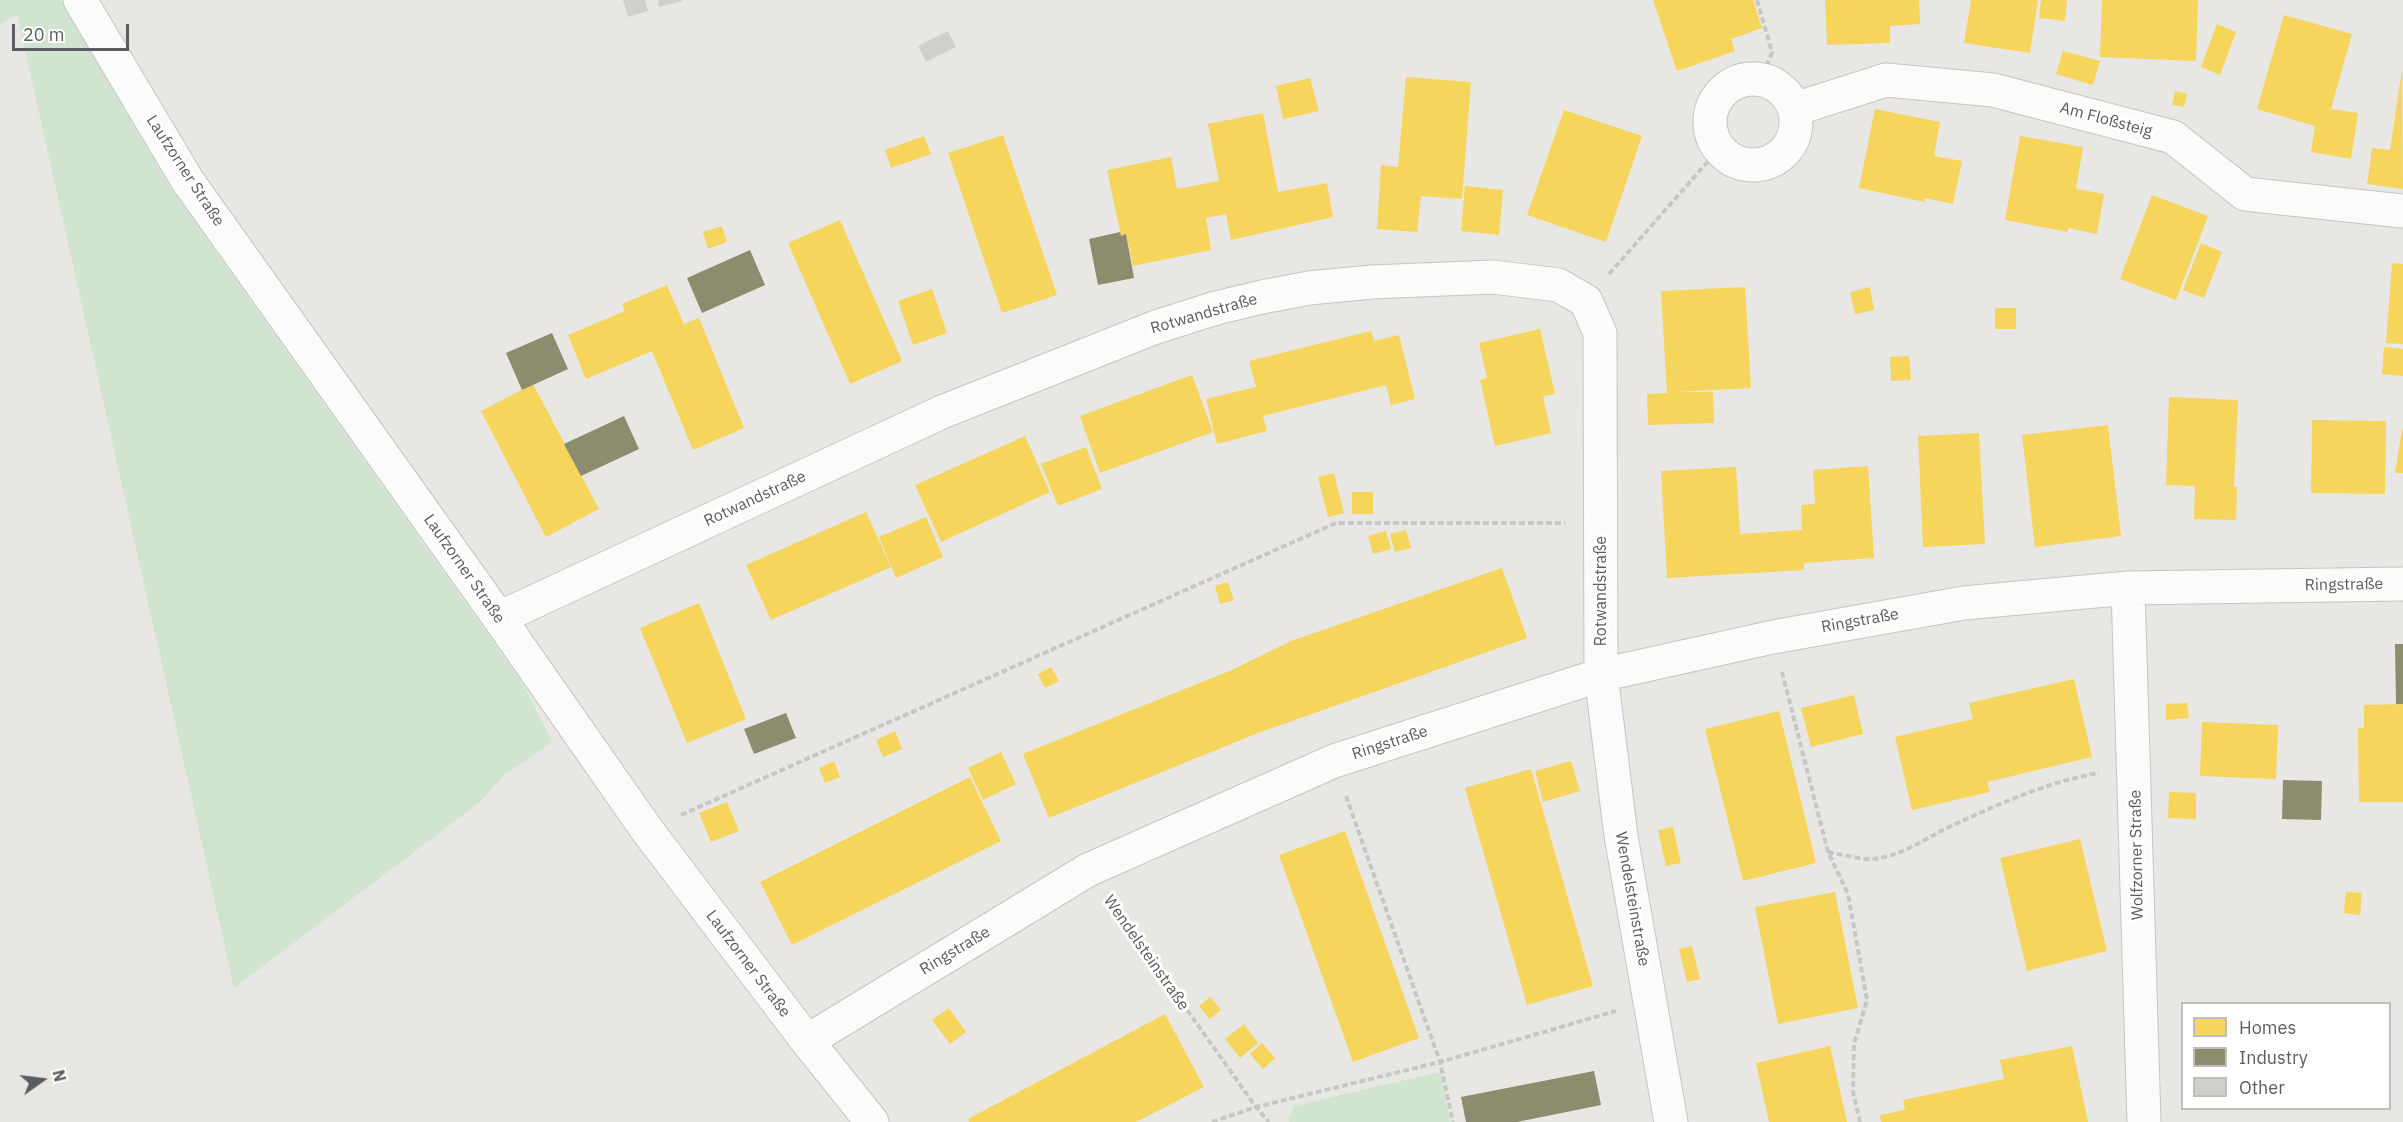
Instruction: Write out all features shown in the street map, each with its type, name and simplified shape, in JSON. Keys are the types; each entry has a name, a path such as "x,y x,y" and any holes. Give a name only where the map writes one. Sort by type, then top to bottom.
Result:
{"street":[{"name":"Laufzorner Straße","path":"80,0 187,180 500,618 647,830 807,1041 872,1122"},
{"path":"1746,79 1762,79 1778,86 1795,109 1796,129 1791,144 1780,157 1767,163 1755,166 1741,164 1730,159 1719,149 1711,134 1710,118 1719,95 1731,85 1746,79"},
{"name":"Am Floßsteig","path":"1795,109 1886,81 1993,90 2173,137 2245,194 2403,211"},
{"name":"Rotwandstraße","path":"500,618 942,412 1166,324 1262,297 1309,288 1372,282 1493,277 1558,285 1586,302 1600,333 1601,675"},
{"name":"Ringstraße","path":"807,1041 1088,870 1334,761 1601,675 1773,637 1964,603 2128,588 2403,584"},
{"name":"Wolfzorner Straße","path":"2128,588 2144,1122"},
{"name":"Wendelsteinstraße","path":"1601,675 1621,836 1671,1122"}],"path":[{"path":"1756,0 1772,52 1762,79"},
{"path":"1558,285 1611,274 1719,149"},
{"path":"647,830 1336,523 1600,523"},
{"path":"1773,637 1828,852 1848,894 1867,1000 1854,1044 1853,1092 1860,1122"},
{"name":"Ringstraße","path":"1334,761 1440,1062 1453,1122"},
{"path":"1828,852 1872,859 1912,848 1945,829 2023,794 2077,777 2135,767"},
{"name":"Wendelsteinstraße","path":"1088,870 1256,1107 1269,1122"},
{"path":"1212,1122 1256,1107 1440,1062 1649,1001"}],"green space":[{"path":"0,0 60,0 171,189 523,684 552,742 503,776 480,802 234,988 17,14 0,25"},
{"path":"1440,1072 1450,1122 1290,1122 1288,1120 1294,1106"}],"building: Homes":[{"path":"1653,0 1753,0 1762,28 1731,39 1735,51 1677,71"},
{"path":"1825,0 1919,0 1920,24 1890,26 1890,43 1827,45"},
{"path":"1971,0 2038,0 2030,53 1964,43"},
{"path":"2041,0 2067,0 2065,21 2039,18"},
{"path":"2102,0 2198,0 2196,61 2100,57"},
{"path":"2284,15 2352,34 2331,109 2358,113 2351,159 2311,152 2315,126 2257,109"},
{"path":"2217,24 2236,32 2220,75 2201,67"},
{"path":"2063,51 2100,61 2093,85 2056,74"},
{"path":"2402,69 2403,189 2367,184 2372,148 2390,150"},
{"path":"1406,77 1471,82 1462,199 1421,196 1417,232 1377,229 1381,165 1398,167"},
{"path":"1310,78 1319,111 1283,119 1276,86"},
{"path":"2175,91 2187,94 2184,107 2172,105"},
{"path":"1875,109 1940,122 1934,156 1962,161 1953,204 1925,198 1925,202 1859,188"},
{"path":"1564,110 1642,136 1606,242 1527,215"},
{"path":"1263,113 1278,192 1327,183 1333,217 1231,240 1226,214 1206,218 1211,250 1133,266 1126,234 1121,236 1107,170 1171,157 1177,189 1219,181 1208,124"},
{"path":"1003,135 1057,295 1002,313 948,153"},
{"path":"924,136 931,154 891,168 885,150"},
{"path":"2020,136 2083,147 2076,189 2104,194 2097,234 2068,228 2068,232 2005,220"},
{"path":"1465,186 1503,190 1499,235 1461,231"},
{"path":"2152,195 2208,216 2176,300 2120,279"},
{"path":"840,220 902,361 850,384 788,243"},
{"path":"722,226 727,242 708,249 703,232"},
{"path":"2201,243 2222,252 2204,298 2183,290"},
{"path":"2392,263 2403,264 2403,344 2386,343"},
{"path":"667,285 684,324 699,318 744,428 693,450 652,351 586,379 568,335 625,311 622,304"},
{"path":"1745,287 1751,388 1676,392 1713,392 1714,423 1648,425 1647,394 1667,393 1661,291"},
{"path":"1870,287 1874,310 1855,314 1850,292"},
{"path":"932,289 947,333 913,345 898,301"},
{"path":"1995,308 2016,308 2016,329 1995,329"},
{"path":"1540,329 1555,394 1543,396 1551,433 1495,446 1480,380 1487,378 1479,343"},
{"path":"1371,331 1374,341 1399,335 1415,399 1391,405 1386,385 1263,416 1267,431 1217,444 1206,399 1256,387 1249,361"},
{"path":"2384,347 2403,349 2403,376 2382,374"},
{"path":"1909,356 1911,380 1891,381 1890,357"},
{"path":"1192,375 1213,432 1100,473 1080,416"},
{"path":"533,384 599,509 546,537 481,411"},
{"path":"2169,397 2238,400 2234,487 2237,487 2236,520 2194,519 2195,486 2166,485"},
{"path":"2312,420 2386,421 2385,494 2311,493"},
{"path":"2108,425 2121,536 2035,547 2022,435"},
{"path":"2402,429 2403,473 2395,473"},
{"path":"1979,433 1985,544 1923,547 1918,436"},
{"path":"1025,436 1050,492 941,542 915,485"},
{"path":"1086,447 1102,489 1058,506 1041,464"},
{"path":"1868,466 1874,558 1804,563 1804,570 1667,578 1661,471 1736,467 1740,534 1802,530 1801,505 1815,504 1813,470"},
{"path":"1334,473 1344,513 1328,517 1318,477"},
{"path":"1352,492 1373,492 1373,514 1352,514"},
{"path":"866,512 891,567 771,620 746,565"},
{"path":"926,517 943,557 896,578 879,537"},
{"path":"1406,530 1411,548 1395,552 1390,534"},
{"path":"1386,531 1391,549 1373,554 1368,536"},
{"path":"1502,568 1527,638 1258,733 1049,818 1023,754 1232,670 1291,641"},
{"path":"1228,582 1234,600 1220,604 1215,586"},
{"path":"699,603 746,719 687,743 640,628"},
{"path":"1051,667 1059,681 1045,688 1038,674"},
{"path":"2074,679 2092,757 1987,782 1990,792 1912,810 1895,737 1973,719 1969,703"},
{"path":"1854,695 1863,734 1811,747 1801,708"},
{"path":"2187,703 2189,718 2166,720 2166,704"},
{"path":"2403,704 2403,802 2359,802 2358,728 2364,728 2364,705"},
{"path":"1779,711 1816,863 1743,881 1705,729"},
{"path":"2202,722 2278,725 2276,779 2200,776"},
{"path":"895,731 902,749 883,757 876,740"},
{"path":"1001,752 1016,784 983,800 968,768"},
{"path":"834,761 840,777 825,783 819,768"},
{"path":"1571,761 1580,791 1543,802 1535,771"},
{"path":"1531,769 1593,986 1527,1005 1465,788"},
{"path":"970,777 1001,841 792,945 760,882"},
{"path":"2169,792 2196,793 2196,819 2168,818"},
{"path":"727,802 739,831 711,842 699,813"},
{"path":"1673,827 1681,863 1666,866 1658,830"},
{"path":"1345,831 1419,1038 1353,1062 1279,855"},
{"path":"2080,839 2107,951 2027,971 2000,858"},
{"path":"1835,892 1858,1008 1778,1024 1755,907"},
{"path":"2346,892 2362,893 2360,915 2344,913"},
{"path":"1692,946 1700,979 1687,982 1679,949"},
{"path":"1210,997 1221,1010 1210,1019 1199,1006"},
{"path":"949,1008 966,1032 950,1044 932,1020"},
{"path":"1165,1014 1204,1087 1136,1122 969,1122 968,1119"},
{"path":"1244,1024 1258,1043 1240,1058 1225,1039"},
{"path":"1262,1043 1275,1058 1263,1069 1250,1054"},
{"path":"1830,1046 1847,1122 1769,1122 1756,1063"},
{"path":"2072,1046 2088,1122 1881,1122 1880,1115 1905,1110 1903,1100 2004,1079 2000,1060"}],"building: Industry":[{"path":"1120,232 1121,236 1126,234 1134,278 1098,285 1089,239"},
{"path":"750,250 765,285 702,313 687,278"},
{"path":"552,333 568,369 522,390 506,353"},
{"path":"624,416 639,449 581,476 564,444"},
{"path":"2395,644 2403,644 2403,704 2396,704"},
{"path":"786,713 796,738 754,754 744,729"},
{"path":"2283,780 2322,781 2321,820 2282,819"},
{"path":"1594,1071 1601,1105 1517,1122 1466,1122 1461,1097"}],"building: Other":[{"path":"623,0 645,0 648,11 628,17"},
{"path":"658,0 682,0 682,1 659,7"},
{"path":"948,31 956,47 926,62 918,46"}]}
